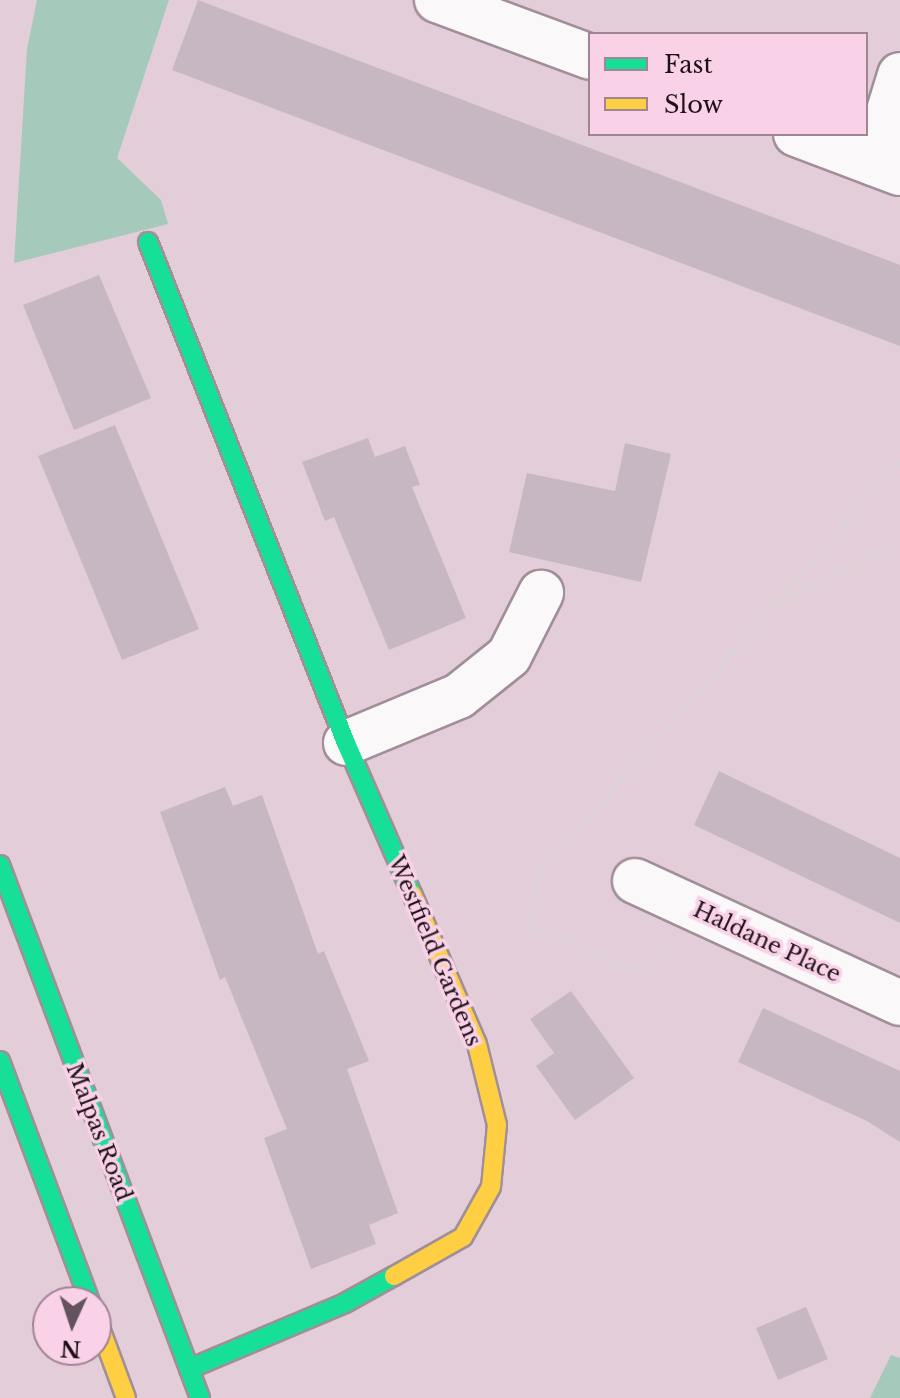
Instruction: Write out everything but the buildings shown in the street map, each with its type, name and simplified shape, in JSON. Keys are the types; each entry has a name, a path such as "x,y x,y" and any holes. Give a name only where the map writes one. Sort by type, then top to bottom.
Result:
{"street":[{"path":"458,4 588,56"},
{"path":"801,136 886,168 900,75"},
{"name":"Westfield Gardens","path":"148,242 346,743 477,1044 497,1125 491,1187 463,1237 345,1303 189,1369"},
{"path":"346,743 459,696 509,656 541,593"},
{"name":"Malpas Road","path":"0,865 200,1398"},
{"name":"Haldane Place","path":"635,881 900,1003"},
{"path":"0,1061 84,1286"},
{"path":"112,1360 126,1398"}],"path":[{"path":"692,907 647,975 531,927 535,880 900,461"},
{"path":"771,606 900,546"}],"green space":[{"path":"37,0 169,0 117,158 161,200 168,224 14,263 27,49"},
{"path":"891,1355 900,1358 900,1398 870,1398"}],"traffic: fast":[{"path":"148,242 346,743 412,894"},
{"path":"0,865 200,1398"},
{"path":"0,1061 84,1286"},
{"path":"189,1369 345,1303 394,1276"}],"traffic: slow":[{"path":"394,1276 463,1237 491,1187 497,1125 477,1044 412,894"},
{"path":"112,1360 126,1398"}]}
